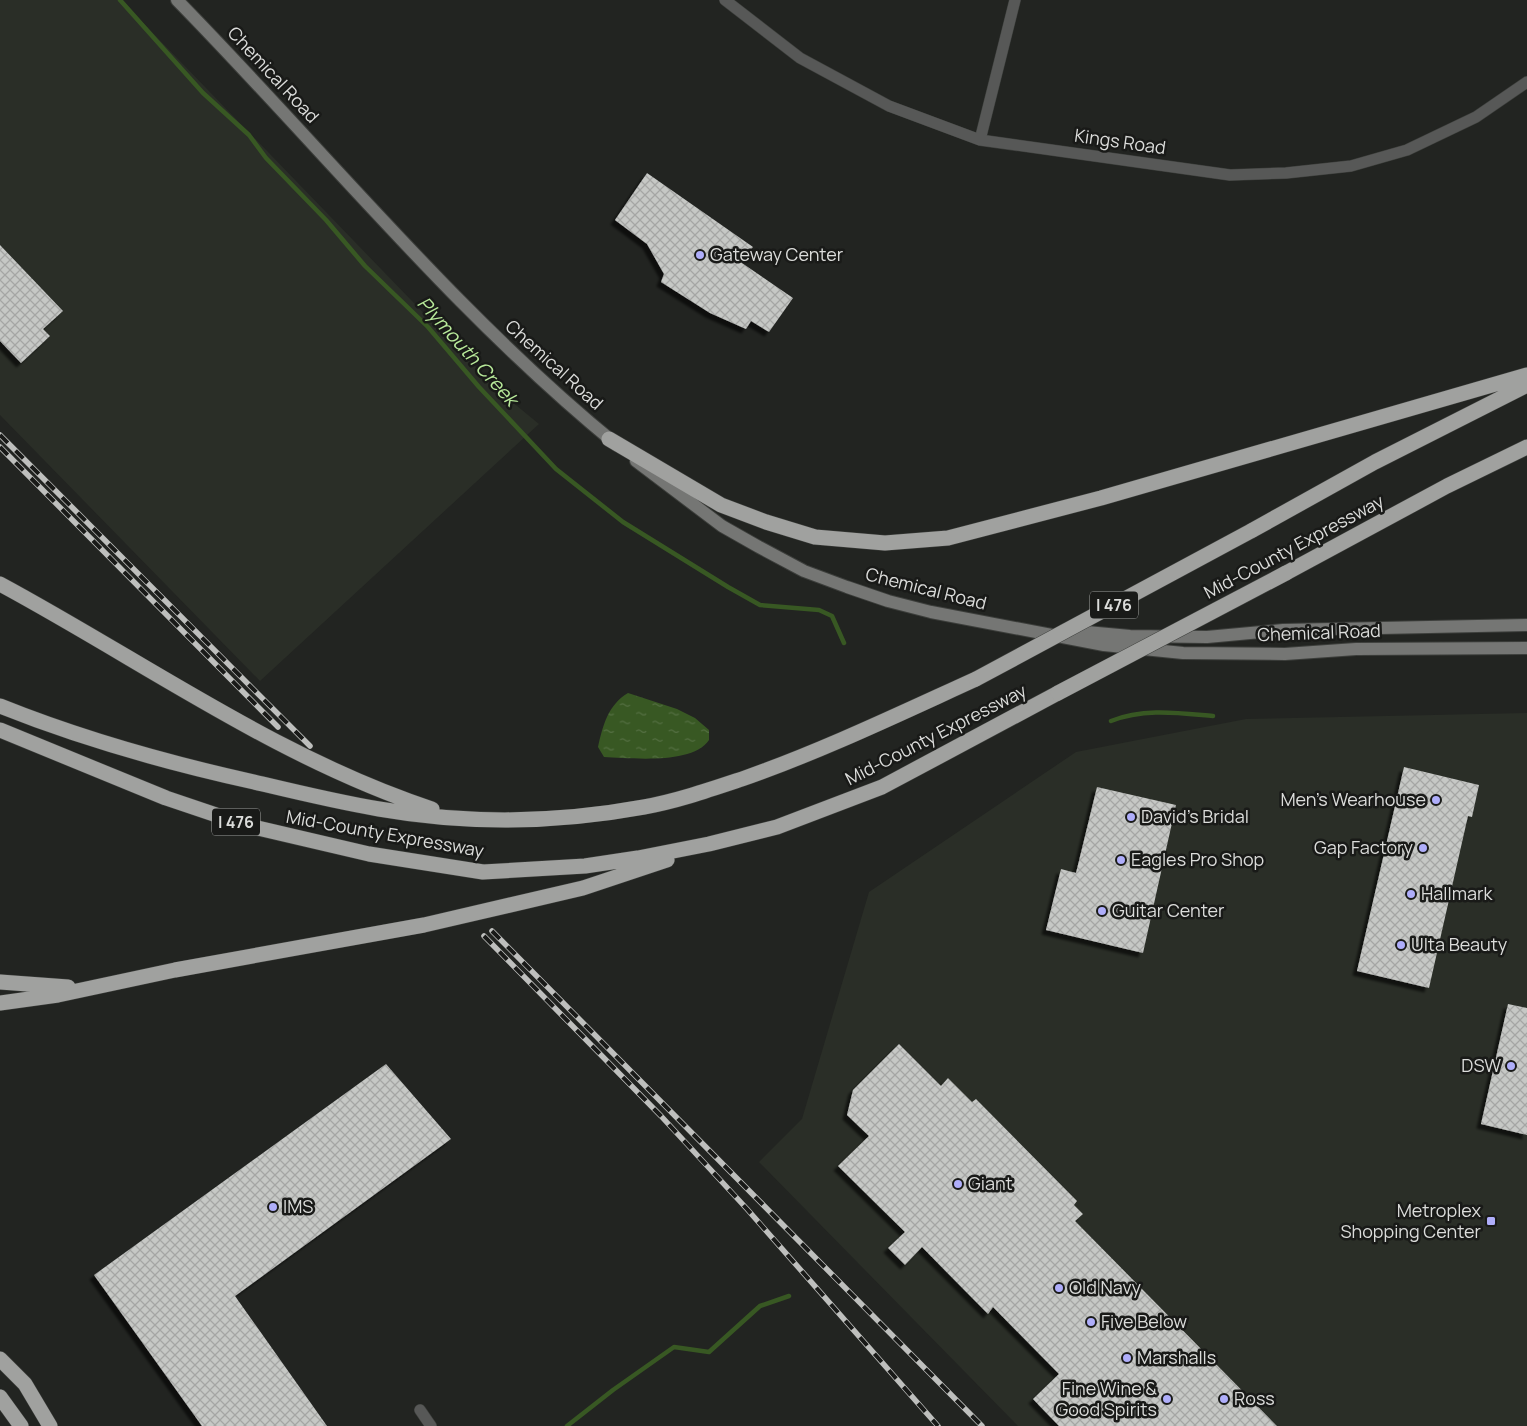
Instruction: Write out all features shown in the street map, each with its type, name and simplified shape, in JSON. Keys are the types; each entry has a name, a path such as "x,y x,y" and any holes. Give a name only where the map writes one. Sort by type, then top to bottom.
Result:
{"highway":[{"path":"609,439 721,505 766,522 815,537 884,543 948,538 1101,498 1527,375"},
{"name":"Mid-County Expressway","path":"0,706 80,736 202,770 379,809 464,818 538,819 644,807 696,795 788,763 841,742 976,679 1384,458 1527,385"},
{"name":"Mid-County Expressway","path":"0,730 166,798 249,826 369,854 483,872 585,866 709,844 777,827 882,787 1447,486 1527,447"},
{"path":"0,584 298,754 404,800 464,818"},
{"path":"0,1003 58,995 176,970 424,925 583,888 633,873 709,844"},
{"path":"0,982 65,987 117,982"},
{"path":"0,1359 25,1384 49,1424"},
{"path":"0,1397 21,1426"}],"main road":[{"name":"Chemical Road","path":"177,0 455,296 531,372 609,439 681,497 722,526 804,571 888,601 1104,645 1184,653 1285,654 1356,649 1523,648"},
{"name":"Chemical Road","path":"995,624 1130,636 1207,637 1283,630 1527,625"},
{"path":"1523,648 1527,635"}],"street":[{"name":"Kings Road","path":"725,0 800,58 889,106 980,140 1230,175 1286,174 1351,166 1407,150 1476,117 1527,82"},
{"path":"980,140 1015,0"},
{"path":"420,1410 431,1426"}],"shaded area":[{"path":"0,0 121,0 499,391 539,424 260,681 0,415"},
{"name":"Metroplex Shopping Center","path":"1527,713 1527,1426 1018,1426 759,1162 802,1119 869,892 1076,752 1246,719"}],"water":[{"path":"628,693 677,709 695,718 709,730 709,740 701,748 675,757 645,759 604,757 598,747 604,723 616,703"}],"building":[{"name":"Gateway Center","path":"647,173 753,247 742,263 793,298 769,332 751,321 746,329 710,313 661,282 664,274 647,244 615,220"},
{"path":"0,245 63,311 43,329 50,336 21,363 0,341"},
{"path":"1404,767 1479,785 1472,817 1468,816 1429,988 1357,971"},
{"path":"1097,787 1176,805 1143,953 1046,930 1061,869 1076,873"},
{"name":"DSW","path":"1508,1004 1527,1008 1527,1135 1481,1124"},
{"path":"899,1044 941,1086 948,1078 972,1102 976,1099 1077,1201 1074,1205 1083,1214 1075,1221 1277,1426 1059,1426 1033,1399 1059,1374 993,1307 988,1314 922,1247 905,1265 888,1248 905,1232 838,1166 869,1136 847,1115 853,1090"},
{"name":"IMS","path":"386,1064 451,1139 235,1296 327,1426 202,1426 94,1275"}],"waterway":[{"name":"Plymouth Creek","path":"120,0 203,93 249,135 266,158 326,220 365,266 428,327 479,387 556,469 623,522 760,605 819,610 832,616 844,643"},
{"name":"Plymouth Creek","path":"1111,721 1136,714 1161,712 1213,716"},
{"path":"567,1426 613,1390 674,1347 709,1352 760,1306 789,1296"}],"railway":[{"path":"0,435 310,746"},
{"path":"0,447 278,727"},
{"path":"492,931 982,1426"},
{"path":"484,936 661,1116 747,1209 938,1426"}],"place":[{"name":"Gateway Center","path":"700,255"},
{"name":"Men's Wearhouse","path":"1436,800"},
{"name":"David's Bridal","path":"1131,817"},
{"name":"Gap Factory","path":"1423,848"},
{"name":"Eagles Pro Shop","path":"1121,860"},
{"name":"Hallmark","path":"1411,894"},
{"name":"Guitar Center","path":"1102,911"},
{"name":"Ulta Beauty","path":"1401,945"},
{"name":"DSW","path":"1511,1066"},
{"name":"Giant","path":"958,1184"},
{"name":"IMS","path":"273,1207"},
{"name":"Metroplex Shopping Center","path":"1491,1221"},
{"name":"Old Navy","path":"1059,1288"},
{"name":"Five Below","path":"1091,1322"},
{"name":"Marshalls","path":"1127,1358"},
{"name":"Fine Wine & Good Spirits","path":"1167,1399"},
{"name":"Ross","path":"1224,1399"}]}
